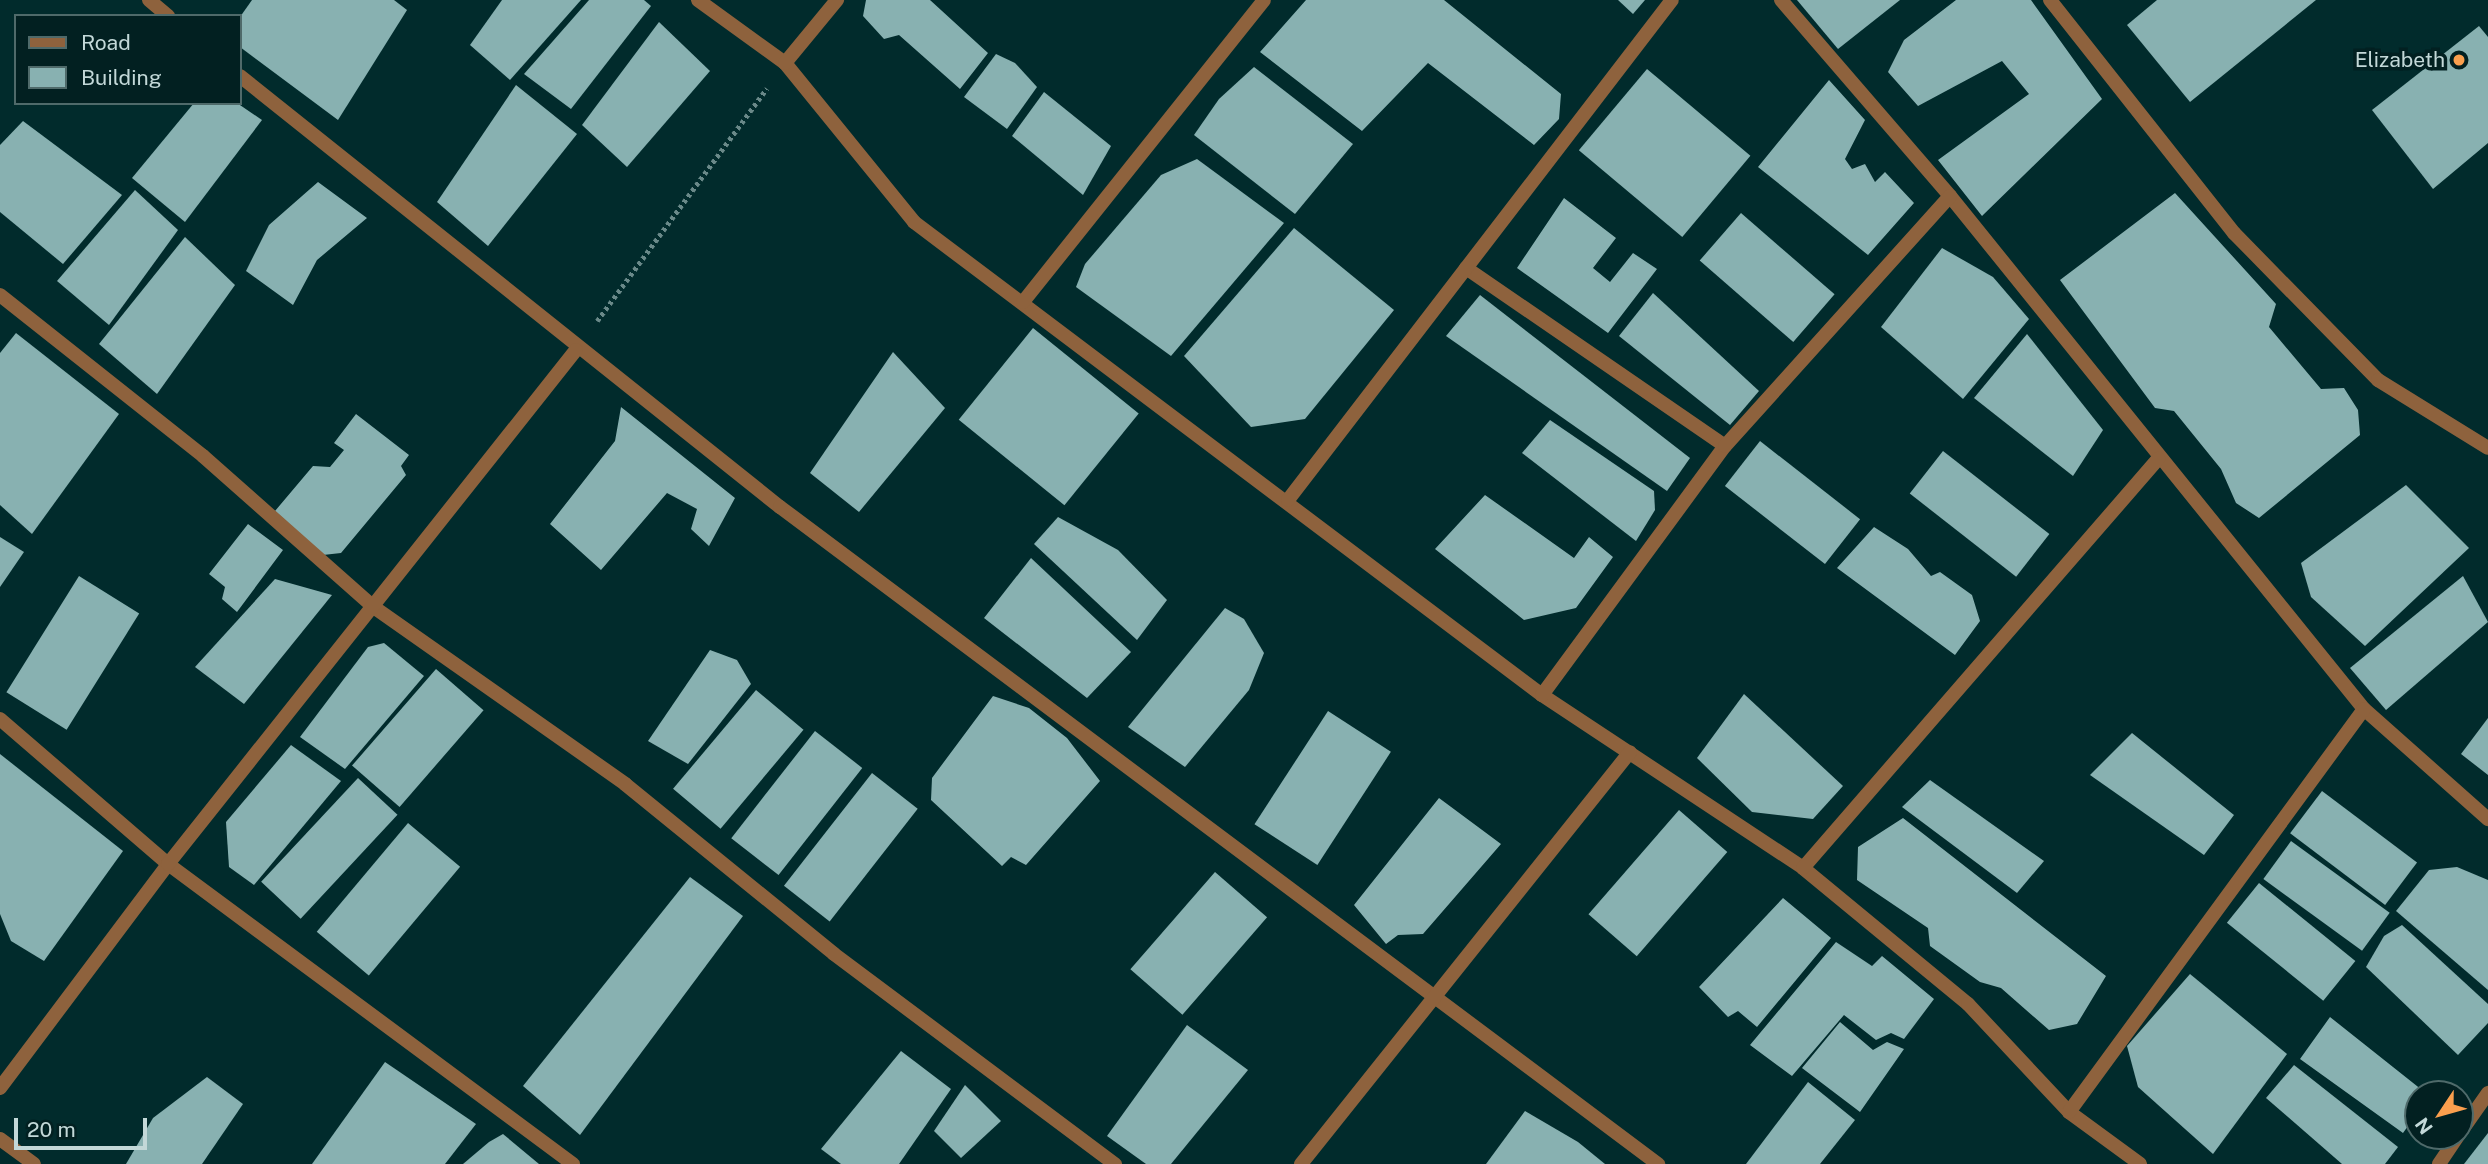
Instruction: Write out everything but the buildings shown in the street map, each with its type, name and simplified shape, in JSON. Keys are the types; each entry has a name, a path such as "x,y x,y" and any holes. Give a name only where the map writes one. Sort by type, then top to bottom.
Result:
{"street":[{"path":"149,0 166,14"},
{"path":"698,0 785,63 914,222 1288,500 1542,695 1803,868 1968,1004 2069,1112 2140,1164"},
{"path":"785,63 837,0"},
{"path":"1023,302 1264,0"},
{"path":"1288,500 1672,0"},
{"path":"1781,0 1950,196 2158,459 2364,709 2488,819"},
{"path":"2050,0 2234,233 2378,380 2488,448"},
{"path":"242,78 576,350 1191,810 1432,1000 1658,1164"},
{"path":"1542,695 1725,446 1950,196"},
{"path":"1466,268 1725,446"},
{"path":"0,295 203,456 376,608 625,784 834,954 1115,1164"},
{"path":"0,1088 167,864 376,608 576,350"},
{"path":"1803,868 2158,459"},
{"path":"2069,1112 2364,709"},
{"path":"0,719 167,864 573,1164"},
{"path":"1301,1164 1630,751"},
{"path":"2474,1113 2488,1093"},
{"path":"0,1139 34,1164"}],"path":[{"path":"576,350 785,63"}],"place":[{"name":"Elizabeth","path":"2459,60"}]}
